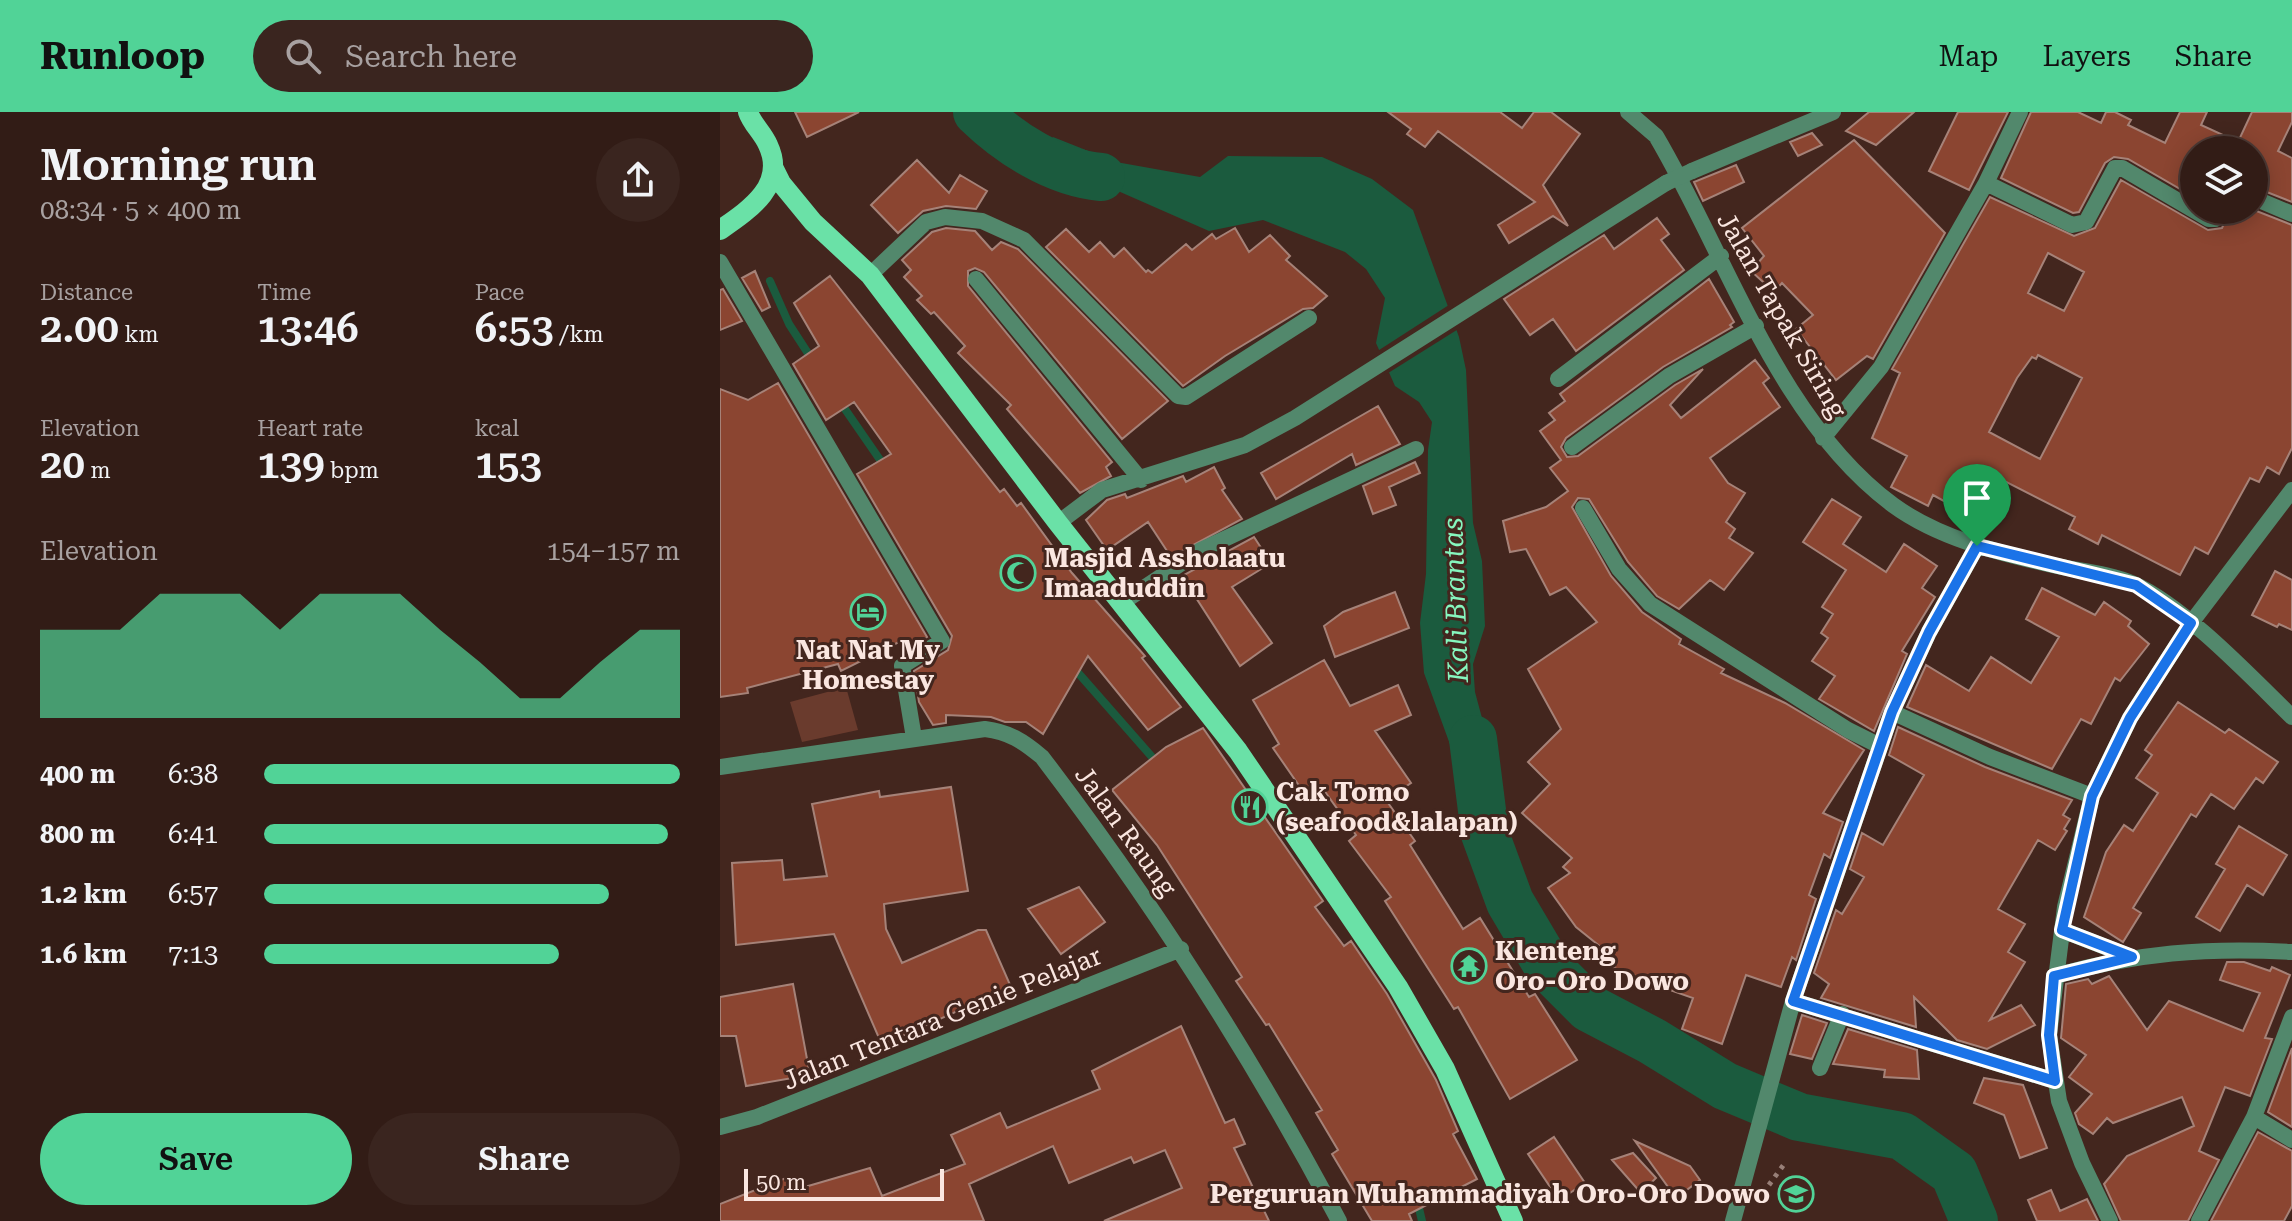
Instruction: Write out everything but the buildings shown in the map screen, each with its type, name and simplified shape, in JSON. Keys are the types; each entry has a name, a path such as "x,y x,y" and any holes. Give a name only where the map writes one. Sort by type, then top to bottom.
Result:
{"main road":[{"path":"745,114 766,140 781,183 813,222 870,275 1058,523 1238,751 1398,987 1445,1069 1513,1221"},
{"path":"720,230 765,194 773,167"}],"street":[{"name":"Jalan Tapak Siring","path":"1628,112 1656,136 1756,326 1823,438 1859,476 1897,508 1977,546 2136,585 2191,623 2292,717"},
{"path":"1058,523 1102,490 1245,445 1295,418 1666,183 1833,112"},
{"path":"1823,438 1881,367 1986,183 2020,112"},
{"path":"1986,183 2072,225 2086,222 2115,168 2122,168 2180,202"},
{"path":"2268,204 2292,214"},
{"path":"870,275 926,222 945,217 982,221 1024,240 1178,396 1186,397 1309,318"},
{"path":"1558,379 1721,256"},
{"path":"720,262 942,641 902,666 914,738"},
{"path":"976,279 1141,480"},
{"path":"1572,447 1669,376 1756,326"},
{"path":"1123,602 1201,550 1416,449"},
{"path":"2110,1221 2082,1163 2055,1081 2049,1035 2062,930 2092,796 2130,718 2191,623 2292,490"},
{"path":"1583,508 1619,569 1650,604 1848,730 1880,746"},
{"path":"1733,1221 1793,1001 1892,712 1929,632 1977,546"},
{"path":"1892,712 1990,757 2092,796"},
{"name":"Jalan Raung","path":"720,767 985,729 1005,732 1022,740 1042,757 1181,949 1283,1114 1339,1221"},
{"path":"2062,930 2132,957"},
{"name":"Jalan Tentara Genie Pelajar","path":"720,1127 757,1117 1181,949"},
{"path":"2054,976 2132,957 2228,949 2292,952"},
{"path":"1793,1001 2055,1081"},
{"path":"1820,1068 1842,1014"},
{"path":"2199,1221 2254,1117 2292,1017"},
{"path":"2254,1117 2292,1140"}],"shaded area":[{"path":"846,687 858,730 802,742 790,702"}],"water":[{"path":"1053,137 1116,162 1200,177 1228,156 1322,157 1372,179 1413,210 1459,337 1466,370 1473,523 1482,561 1485,626 1473,664 1475,692 1503,796 1461,811 1452,750 1424,673 1420,623 1426,574 1428,450 1432,422 1419,402 1395,386 1376,343 1385,298 1366,269 1345,252 1263,220 1209,231 1118,191 1071,184 1035,165"}],"pier":[{"path":"1452,303 1460,328 1385,375 1376,352"}],"waterway":[{"name":"Kali Brantas","path":"977,112 1003,135 1034,155 1067,170 1101,177"},
{"path":"770,281 789,324 813,361"},
{"path":"838,399 885,467"},
{"path":"1073,667 1159,765"},
{"name":"Kali Brantas","path":"1473,739 1485,834 1510,902 1549,968 1589,1008 1652,1041 1725,1086 1799,1117 1902,1136 1954,1173 1974,1221"},
{"path":"1417,1200 1422,1221"}],"place":[{"name":"Masjid Assholaatu Imaaduddin","path":"1018,573"},
{"name":"Nat Nat My Homestay","path":"868,612"},
{"name":"Cak Tomo (seafood&lalapan)","path":"1250,807"},
{"name":"Klenteng Oro-Oro Dowo","path":"1469,966"},
{"name":"Perguruan Muhammadiyah Oro-Oro Dowo","path":"1796,1194"}],"route":[{"path":"1977,546 2103,574 2136,585 2191,623 2130,718 2092,796 2062,930 2132,957 2054,976 2049,1035 2055,1081 1894,1029 1793,1001 1892,712 1929,632 1977,546"}]}
